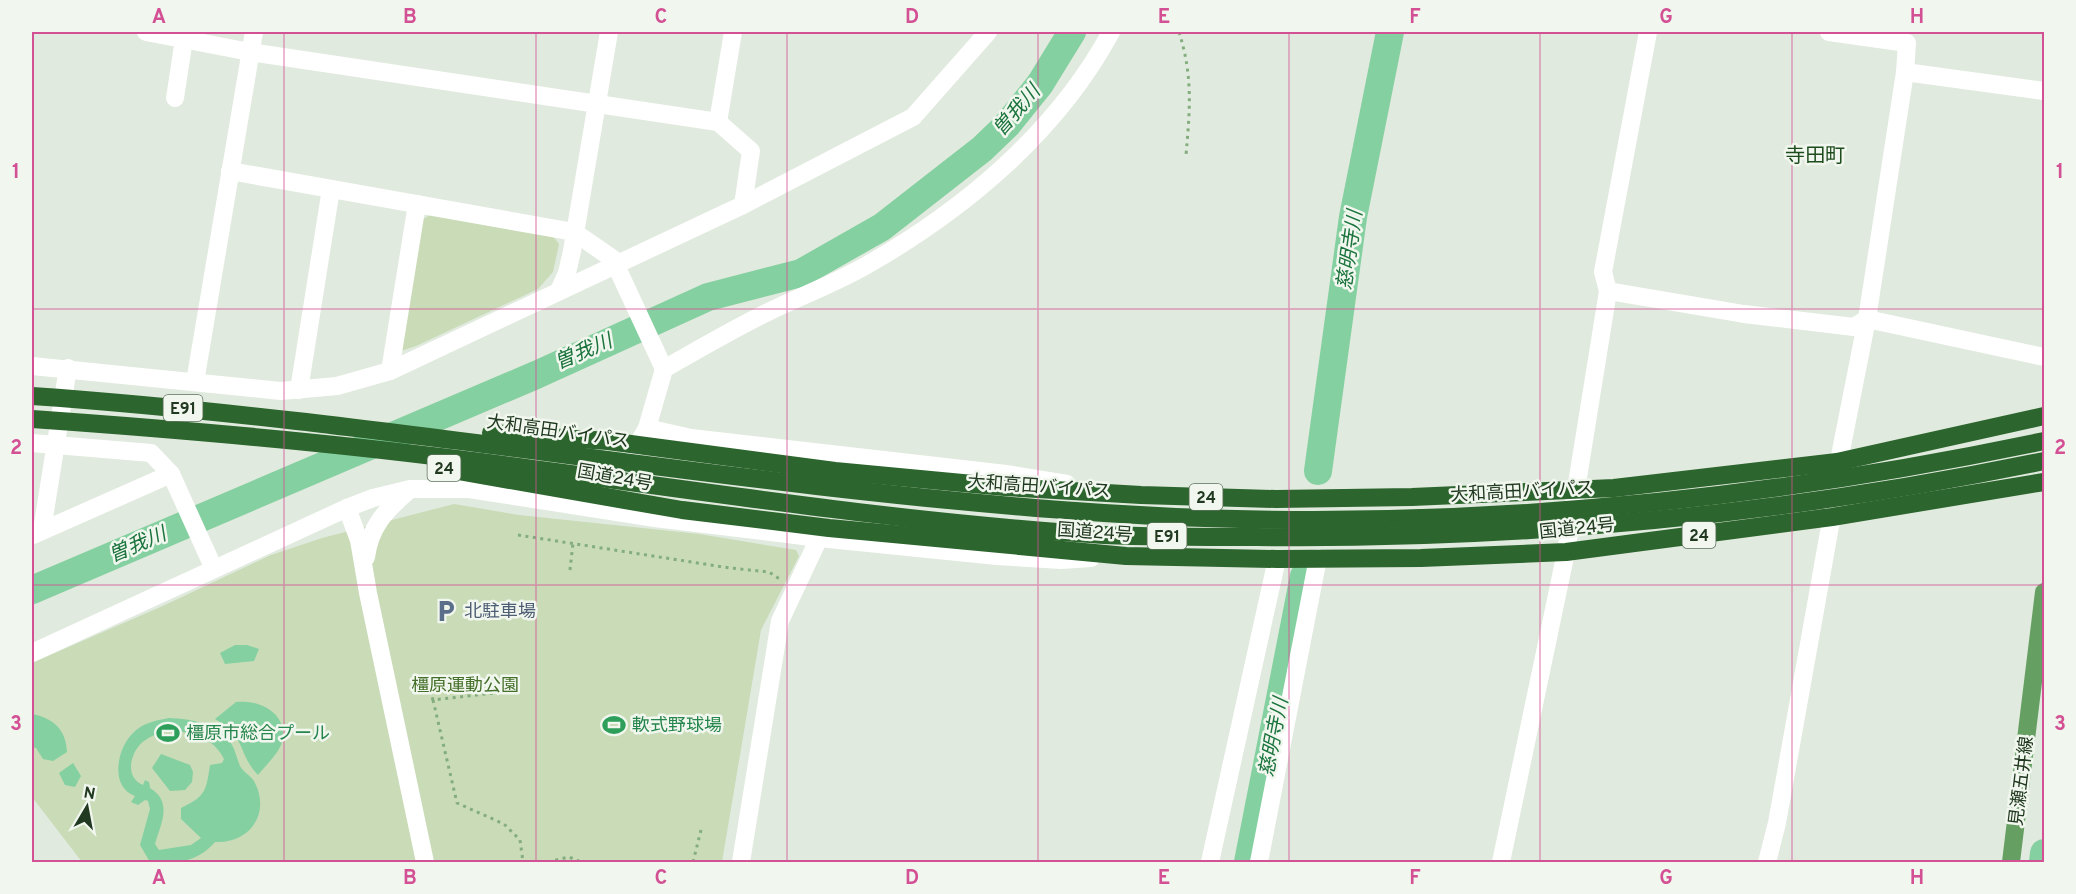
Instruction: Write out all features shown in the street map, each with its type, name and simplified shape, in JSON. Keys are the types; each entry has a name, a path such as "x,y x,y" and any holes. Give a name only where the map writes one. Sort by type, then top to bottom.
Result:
{"highway":[{"name":"大和高田バイパス","path":"33,396 331,423 747,477 983,504 1108,513 1360,520 1612,507 1734,494 1856,477 2044,441"},
{"name":"国道24号","path":"331,423 608,441 835,471 1005,487 1141,495 1276,499 1577,490 1837,462 2044,416"},
{"name":"E91","path":"32,419 290,441 967,523 1105,535 1375,538 1614,526 1736,513 1857,496 2044,461"},
{"name":"国道24号","path":"290,441 824,533 1126,556 1277,559 1421,558 1566,552 1832,517 2044,482"}],"main road":[{"name":"見瀬五井線","path":"2011,862 2044,592"}],"street":[{"path":"146,32 250,52 718,123 751,151 743,205"},
{"path":"195,382 254,32"},
{"path":"559,291 567,273 609,32"},
{"path":"718,123 734,32"},
{"path":"32,366 281,391 337,386 390,371 559,291 619,271 913,117 988,32"},
{"path":"663,366 866,266 927,226 991,177 1052,120 1099,54 1111,32"},
{"path":"1501,862 1577,490 1608,291 1603,272 1648,32"},
{"path":"1767,862 1777,823 1832,517 1837,462 1867,319 1905,72 1907,43 1829,32"},
{"path":"175,98 184,39"},
{"path":"1905,72 2044,91"},
{"path":"230,171 574,232 613,259 663,366 647,428 601,509"},
{"path":"299,390 331,189"},
{"path":"390,371 417,204"},
{"path":"1608,291 1744,314 1854,327 1867,319 2044,357"},
{"path":"37,533 56,444 68,368"},
{"path":"647,428 692,438 1006,474 1141,495"},
{"path":"32,443 152,453 172,477 212,566"},
{"path":"37,533 172,477"},
{"path":"364,568 368,539 383,513 410,489"},
{"path":"32,653 212,566 347,508 373,498 410,489 469,489 601,509 824,533 780,621 741,862"},
{"path":"347,508 359,540 425,862"},
{"path":"1259,862 1318,558"},
{"path":"1210,862 1277,559"}],"path":[{"path":"1179,32 1188,60 1191,92 1186,155"},
{"path":"518,535 729,568 769,572 785,583"},
{"path":"570,570 573,543"},
{"path":"428,682 457,802 504,824 520,840 523,862"},
{"path":"432,700 494,693"},
{"path":"693,862 697,855 701,830"},
{"path":"548,862 569,856 581,862"}],"green space":[{"path":"430,215 551,234 559,244 553,272 538,289 416,346 398,352 420,221"},
{"name":"橿原運動公園","path":"454,504 519,515 699,534 796,550 799,556 761,630 722,862 82,862 32,797 32,663 165,605 271,555 322,538"}],"shaded area":[{"path":"235,645 247,645 259,649 254,661 225,664 220,653"},
{"path":"236,702 264,706 278,717 282,725 281,745 258,775 251,767 233,733 215,719"},
{"path":"32,714 46,718 57,726 64,737 67,752 53,761 43,759 36,748 32,747"},
{"path":"169,718 199,722 226,737 233,747 240,766 255,783 260,806 253,825 237,838 215,842 201,854 186,860 150,862 140,845 150,809 148,801 145,800 138,805 131,802 135,796 121,784 118,766 123,747 134,732 146,724","holes":["171,730 202,737 214,746 224,759 222,763 210,765 203,792 196,800 181,808 181,819 201,838 191,845 159,850 155,844 162,821 163,806 157,794 150,788 149,782 145,780 143,785 133,777 131,764 139,745 154,735"]},
{"path":"161,754 190,765 193,772 192,782 185,790 170,791 152,768"},
{"path":"73,763 81,776 75,787 65,785 59,773"}],"waterway":[{"name":"曽我川","path":"32,590 536,375 708,297 801,273 882,227 982,149 1007,125 1040,84 1072,32"},
{"name":"慈明寺川","path":"1318,471 1353,217 1390,32"},
{"name":"慈明寺川","path":"1248,862 1304,576"},
{"path":"2043,862 2044,853"}],"place":[{"name":"北駐車場","path":"446,611"},
{"name":"軟式野球場","path":"614,725"},
{"name":"橿原市総合プール","path":"168,733"}],"district":[{"name":"寺田町","path":"1815,155"}]}
